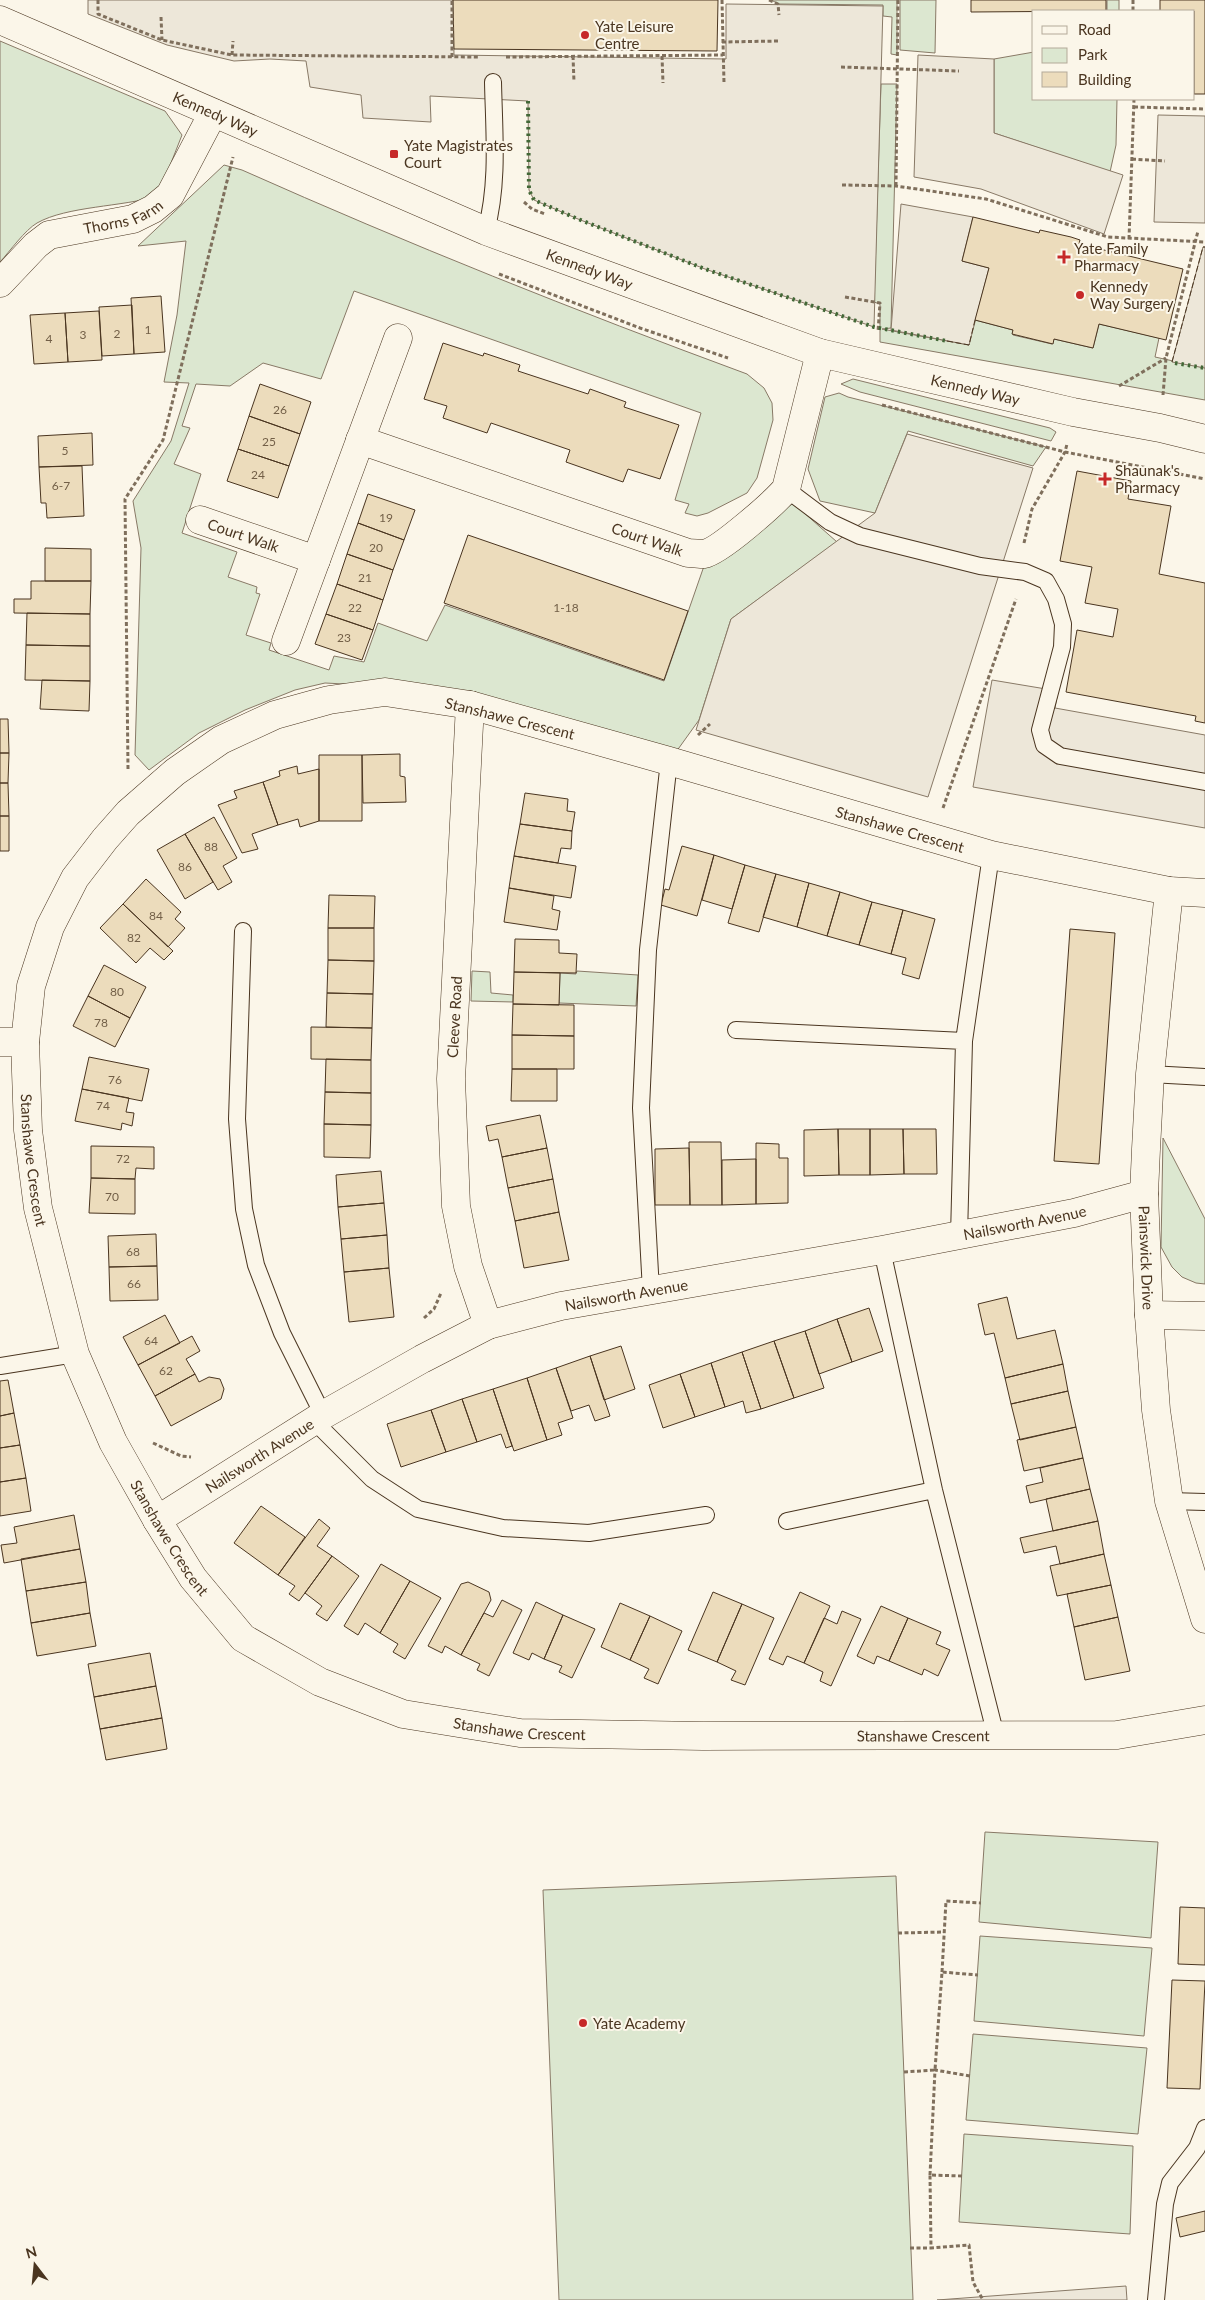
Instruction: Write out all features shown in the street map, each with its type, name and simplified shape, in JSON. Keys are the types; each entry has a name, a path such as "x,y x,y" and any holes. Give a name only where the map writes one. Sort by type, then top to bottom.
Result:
{"street":[{"name":"Kennedy Way","path":"0,20 486,231 820,353 1072,412 1160,428 1205,439"},
{"name":"Thorns Farm","path":"0,283 36,244 49,235 133,219 153,209 170,195 213,113"},
{"path":"286,641 398,338"},
{"path":"786,489 820,353"},
{"name":"Court Walk","path":"360,440 688,553 705,554 721,544 777,499 786,489"},
{"name":"Court Walk","path":"200,520 316,560"},
{"name":"Stanshawe Crescent","path":"1205,893 1169,891 991,855 669,760 470,705 385,692 329,700 275,714 222,740 175,772 128,812 104,839 75,878 50,927 12,1042 28,1130 38,1208 75,1354 113,1442 157,1520 193,1578 243,1638 320,1682 403,1714 520,1733 703,1736 1117,1735 1205,1720"},
{"name":"Cleeve Road","path":"470,705 451,1079 456,1206 468,1266 488,1325"},
{"name":"Painswick Drive","path":"1169,891 1150,1074 1144,1194 1156,1410 1169,1501 1205,1619"},
{"name":"Nailsworth Avenue","path":"157,1520 318,1418 488,1325 561,1306 959,1236 1074,1213 1144,1194"},
{"path":"1150,1315 1205,1316"}],"lane":[{"path":"486,231 492,209 495,172 494,82"},
{"path":"786,489 830,522 860,536 980,566 1025,572 1046,581 1056,599 1063,624 1062,647 1040,730 1044,745 1060,756 1205,782"},
{"path":"651,1291 641,1108 648,950 669,760"},
{"path":"959,1236 964,1042 991,855"},
{"path":"243,931 237,1119 244,1209 256,1265 318,1418 372,1479 418,1509 503,1528 589,1533 706,1515"},
{"path":"736,1030 964,1042"},
{"path":"1150,1074 1205,1077"},
{"path":"882,1250 934,1490 996,1736"},
{"path":"0,1366 75,1354"},
{"path":"787,1521 934,1490"},
{"path":"1169,1501 1205,1502"},
{"path":"1156,2300 1164,2204 1170,2183 1197,2148 1205,2128"}],"path":[{"path":"98,0 98,14 162,40 232,55 485,57"},
{"path":"452,0 452,57"},
{"path":"722,0 724,83"},
{"path":"770,0 778,4 778,15"},
{"path":"896,186 898,0"},
{"path":"161,17 162,40"},
{"path":"232,55 233,41"},
{"path":"722,42 779,41"},
{"path":"503,57 723,55"},
{"path":"573,56 574,82"},
{"path":"662,56 662,83"},
{"path":"841,67 959,71"},
{"path":"1129,239 1134,100"},
{"path":"1134,108 1205,109"},
{"path":"128,812 125,499 163,440 232,160 249,128"},
{"path":"226,158 241,163"},
{"path":"1132,159 1164,161"},
{"path":"842,185 896,186 986,199 1108,237 1205,242"},
{"path":"524,202 532,209 550,216"},
{"path":"1162,403 1166,358 1198,231"},
{"path":"495,273 640,328 730,359"},
{"path":"845,298 880,304 873,365"},
{"path":"932,839 1025,572 1020,559 1032,509 1065,452 1072,412 1166,358"},
{"path":"876,403 1065,452 1205,479"},
{"path":"421,1321 434,1309 443,1288"},
{"path":"145,1439 181,1456 201,1458"},
{"path":"932,2248 930,2175 946,1901 981,1902"},
{"path":"898,1933 944,1932"},
{"path":"942,1972 978,1975"},
{"path":"904,2072 935,2070 970,2076"},
{"path":"930,2175 962,2176"},
{"path":"910,2248 969,2245 973,2282 983,2300"}],"green space":[{"path":"771,0 897,0 897,55 891,54 892,17 883,16 883,5 779,4"},
{"path":"900,0 936,0 935,53 900,50"},
{"path":"1107,0 1119,0 1119,10 1107,10"},
{"path":"0,41 165,111 182,135 158,196 49,217 28,230 0,262"},
{"path":"1032,52 1032,100 1117,100 1116,145 1110,172 994,133 994,59"},
{"path":"881,84 897,84 891,328 882,329 969,345 975,320 1013,330 1013,335 1052,344 1054,339 1093,348 1099,324 1159,338 1155,357 1205,368 1205,400 880,342 880,304 874,302"},
{"path":"224,165 242,170 493,276 747,374 764,388 772,403 773,420 757,478 747,493 708,513 697,516 685,513 689,504 675,500 701,413 354,291 321,379 263,363 230,386 196,384 182,426 190,428 174,464 201,474 182,533 237,552 228,577 257,587 256,593 260,594 246,635 271,643 269,650 329,670 334,656 364,662 378,623 427,641 445,605 664,681 704,566 793,503 837,542 731,619 699,720 671,759 364,685 325,683 295,690 245,710 199,733 149,770 135,755 141,548 133,501 171,441 189,383 164,382 177,315 186,241 138,246"},
{"path":"853,379 1050,428 1056,432 1051,441 860,392 841,384"},
{"path":"839,393 848,397 1046,447 1033,466 908,431 875,513 820,501 808,469 825,397"},
{"path":"472,971 490,972 491,993 513,995 513,1002 471,1001"},
{"path":"577,971 638,975 636,1006 559,1003 560,973 576,974"},
{"path":"1163,1138 1205,1219 1205,1284 1196,1283 1182,1277 1172,1267 1161,1247"},
{"path":"985,1832 1158,1842 1151,1938 979,1922"},
{"path":"896,1876 913,2300 559,2300 543,1890"},
{"path":"980,1936 1152,1948 1144,2036 974,2021"},
{"path":"973,2034 1147,2048 1138,2134 966,2120"},
{"path":"964,2134 1133,2146 1130,2234 959,2222"}],"shaded area":[{"path":"88,0 453,0 454,55 726,59 726,4 883,6 874,327 705,269 534,200 529,190 528,101 430,96 431,122 363,118 361,95 310,87 306,61 270,59 234,61 167,45 88,14"},
{"path":"918,55 994,59 994,133 1123,175 1104,234 981,189 914,177"},
{"path":"1158,115 1205,116 1205,223 1154,222"},
{"path":"901,204 973,217 962,261 989,268 969,345 891,330"},
{"path":"1203,247 1205,247 1205,368 1172,362"},
{"path":"907,434 1033,468 928,797 696,730 731,619 875,513"},
{"path":"992,680 1058,691 1055,708 1205,735 1205,828 973,787"},
{"path":"1126,2286 1127,2300 937,2300"}],"building":[{"name":"Yate Leisure Centre","path":"453,0 718,0 717,51 454,49"},
{"path":"971,0 1106,0 1106,10 971,12"},
{"path":"1160,0 1205,0 1205,94 1195,94 1195,10 1160,10"},
{"name":"Kennedy Way Surgery","path":"973,217 1039,233 1040,230 1071,237 1080,240 1079,244 1183,269 1166,340 1099,324 1093,348 1054,339 1053,344 1012,334 1013,330 975,320 989,268 962,261"},
{"path":"161,296 165,352 134,354 131,298"},
{"path":"132,305 134,354 102,356 99,307"},
{"path":"99,311 102,360 68,362 65,313"},
{"path":"65,313 68,362 34,364 30,315"},
{"path":"443,343 483,356 484,353 520,365 518,371 588,394 590,389 626,402 624,407 679,425 660,479 628,469 623,482 566,462 570,450 491,423 487,433 443,418 447,406 424,399"},
{"path":"260,384 311,402 300,434 249,416"},
{"path":"249,416 300,434 289,466 238,449"},
{"path":"92,433 93,465 39,467 38,436"},
{"path":"238,449 289,466 278,498 227,481"},
{"path":"82,466 84,516 47,518 46,503 41,503 39,467"},
{"path":"1077,471 1131,481 1128,499 1171,506 1159,574 1205,583 1205,723 1195,721 1196,716 1066,692 1077,630 1113,637 1118,609 1085,603 1092,567 1060,561"},
{"path":"368,494 415,510 404,540 358,523"},
{"path":"358,523 404,540 393,570 347,554"},
{"path":"468,535 688,611 664,680 444,603"},
{"path":"45,548 91,549 91,581 45,581"},
{"path":"347,554 393,570 383,600 337,584"},
{"path":"31,581 91,581 90,614 14,613 14,599 31,599"},
{"path":"337,584 383,600 373,630 326,614"},
{"path":"27,613 90,614 90,646 26,645"},
{"path":"326,614 373,630 362,660 315,644"},
{"path":"26,645 90,646 90,681 25,680"},
{"path":"42,680 90,681 89,711 40,709"},
{"path":"0,719 8,719 9,753 0,753"},
{"path":"0,753 9,753 8,783 0,783"},
{"path":"400,754 400,776 405,777 406,802 363,803 362,755"},
{"path":"319,755 362,755 362,821 319,821"},
{"path":"297,766 298,774 319,769 319,821 300,827 298,819 278,825 263,782 280,776 279,771"},
{"path":"263,782 278,825 252,834 258,849 242,853 218,805 237,798 234,791"},
{"path":"0,783 8,783 9,816 0,816"},
{"path":"525,793 568,799 567,811 575,812 572,831 520,824"},
{"path":"0,816 9,816 9,851 0,851"},
{"path":"214,817 237,858 223,866 232,882 218,890 185,834"},
{"path":"520,824 572,831 571,849 561,848 558,863 514,856"},
{"path":"185,834 213,882 185,899 157,850"},
{"path":"682,846 714,855 697,916 661,905 665,889 669,890"},
{"path":"714,855 745,865 732,909 702,900"},
{"path":"514,856 576,866 571,898 509,888"},
{"path":"745,865 776,874 759,932 728,923"},
{"path":"776,874 809,883 797,927 763,917"},
{"path":"146,879 181,912 175,919 185,928 168,947 123,904"},
{"path":"809,883 840,892 827,936 797,927"},
{"path":"509,888 554,896 552,909 560,911 557,930 504,922"},
{"path":"840,892 872,902 859,945 827,936"},
{"path":"329,895 375,896 374,928 328,928"},
{"path":"872,902 903,910 891,954 859,945"},
{"path":"123,904 173,951 164,960 150,948 136,963 100,928"},
{"path":"903,910 935,919 919,979 902,974 906,958 891,954"},
{"path":"328,928 374,928 374,961 328,960"},
{"path":"1070,929 1115,933 1099,1164 1054,1161"},
{"path":"515,939 559,940 559,953 577,954 576,973 514,972"},
{"path":"328,960 374,961 373,994 327,993"},
{"path":"104,965 146,987 130,1018 88,996"},
{"path":"514,972 560,973 559,1005 513,1004"},
{"path":"327,993 373,994 372,1028 326,1027"},
{"path":"88,996 130,1018 115,1047 73,1026"},
{"path":"513,1004 574,1005 574,1036 512,1035"},
{"path":"311,1027 372,1028 371,1060 311,1059"},
{"path":"512,1035 574,1036 574,1069 512,1069"},
{"path":"89,1057 149,1069 142,1101 82,1089"},
{"path":"326,1059 371,1060 371,1093 325,1092"},
{"path":"512,1069 557,1069 557,1101 511,1101"},
{"path":"82,1089 129,1098 126,1112 134,1113 132,1126 122,1123 121,1130 75,1121"},
{"path":"325,1092 371,1093 371,1125 324,1124"},
{"path":"540,1115 547,1148 502,1157 498,1139 489,1141 486,1126"},
{"path":"324,1124 371,1125 370,1158 324,1157"},
{"path":"838,1129 870,1129 870,1175 839,1175"},
{"path":"838,1129 839,1175 804,1176 804,1130"},
{"path":"870,1129 903,1129 904,1174 870,1175"},
{"path":"903,1129 936,1129 937,1174 904,1174"},
{"path":"689,1142 721,1142 722,1205 690,1205"},
{"path":"756,1143 779,1144 779,1158 788,1158 788,1203 756,1204"},
{"path":"91,1146 154,1147 154,1169 136,1168 135,1179 91,1178"},
{"path":"547,1148 553,1179 508,1188 502,1157"},
{"path":"689,1148 690,1205 655,1205 655,1149"},
{"path":"756,1159 756,1204 722,1205 722,1160"},
{"path":"381,1171 384,1203 338,1207 336,1175"},
{"path":"91,1178 135,1179 135,1214 89,1213"},
{"path":"553,1179 559,1212 515,1221 508,1188"},
{"path":"384,1203 387,1235 341,1239 338,1207"},
{"path":"559,1212 569,1260 524,1268 515,1221"},
{"path":"156,1234 157,1266 109,1267 108,1236"},
{"path":"387,1235 389,1268 344,1272 341,1239"},
{"path":"157,1266 158,1300 110,1301 109,1267"},
{"path":"389,1268 394,1317 349,1322 344,1272"},
{"path":"1007,1297 1017,1339 1055,1330 1063,1364 1005,1378 994,1333 985,1335 978,1304"},
{"path":"869,1308 883,1351 852,1362 837,1319"},
{"path":"165,1315 180,1343 138,1365 123,1337"},
{"path":"837,1319 852,1362 819,1374 805,1331"},
{"path":"805,1331 824,1388 794,1398 774,1341"},
{"path":"192,1336 200,1351 186,1359 195,1374 155,1396 138,1365"},
{"path":"774,1341 794,1398 761,1409 742,1352"},
{"path":"621,1346 635,1389 604,1400 590,1356"},
{"path":"742,1352 761,1409 746,1413 743,1401 725,1407 711,1363"},
{"path":"590,1356 610,1416 595,1421 589,1405 571,1411 556,1368"},
{"path":"711,1363 725,1407 695,1417 680,1374"},
{"path":"1063,1364 1068,1391 1011,1404 1005,1378"},
{"path":"556,1368 573,1418 558,1423 562,1435 547,1440 527,1378"},
{"path":"195,1374 199,1382 209,1377 220,1379 224,1389 221,1399 171,1426 155,1396"},
{"path":"680,1374 695,1417 663,1428 649,1385"},
{"path":"527,1378 547,1440 514,1451 493,1389"},
{"path":"8,1380 14,1413 0,1416 0,1381"},
{"path":"493,1389 512,1446 506,1448 501,1434 477,1442 462,1399"},
{"path":"1068,1391 1076,1427 1020,1440 1011,1404"},
{"path":"462,1399 477,1442 446,1452 431,1410"},
{"path":"431,1410 446,1452 401,1467 387,1424"},
{"path":"14,1413 20,1445 0,1448 0,1416"},
{"path":"1076,1427 1083,1458 1024,1471 1017,1440"},
{"path":"20,1445 26,1478 0,1482 0,1448"},
{"path":"1083,1458 1090,1489 1030,1503 1026,1486 1043,1482 1040,1468"},
{"path":"26,1478 31,1511 0,1516 0,1482"},
{"path":"1090,1489 1098,1521 1053,1531 1046,1499"},
{"path":"261,1506 305,1537 278,1575 234,1543"},
{"path":"74,1515 80,1549 4,1563 1,1545 17,1543 14,1527"},
{"path":"319,1519 330,1528 317,1546 332,1556 299,1601 289,1594 295,1586 278,1575"},
{"path":"1098,1521 1104,1554 1060,1564 1056,1546 1024,1553 1020,1538"},
{"path":"80,1549 86,1582 26,1591 21,1559"},
{"path":"1104,1554 1111,1585 1057,1596 1050,1566"},
{"path":"332,1556 359,1576 327,1621 316,1614 322,1606 305,1593"},
{"path":"381,1564 410,1581 380,1633 365,1623 358,1635 344,1626"},
{"path":"410,1581 441,1598 405,1659 393,1652 398,1644 380,1633"},
{"path":"86,1582 90,1613 31,1623 26,1591"},
{"path":"468,1582 489,1592 491,1600 461,1655 445,1646 442,1653 428,1646 461,1584"},
{"path":"1111,1585 1118,1617 1074,1627 1067,1594"},
{"path":"713,1592 742,1604 717,1662 688,1650"},
{"path":"800,1592 830,1606 804,1663 787,1656 783,1665 769,1659"},
{"path":"502,1600 522,1610 489,1676 477,1670 480,1664 461,1655 484,1613 493,1617"},
{"path":"536,1602 563,1615 544,1659 532,1653 529,1660 513,1653"},
{"path":"620,1603 650,1616 630,1660 601,1647"},
{"path":"742,1604 774,1618 745,1685 731,1680 736,1671 717,1662"},
{"path":"881,1606 908,1618 889,1661 877,1656 874,1664 857,1656"},
{"path":"842,1611 861,1619 831,1686 820,1681 823,1672 804,1663 824,1618 837,1624"},
{"path":"90,1613 96,1646 37,1656 31,1623"},
{"path":"563,1615 595,1629 572,1678 559,1672 562,1666 544,1659"},
{"path":"650,1616 682,1631 658,1684 644,1678 649,1669 630,1660"},
{"path":"1118,1617 1130,1671 1085,1680 1074,1627"},
{"path":"908,1618 941,1632 936,1644 950,1650 938,1676 924,1669 922,1675 889,1661"},
{"path":"150,1653 156,1686 94,1697 88,1664"},
{"path":"156,1686 162,1718 100,1729 94,1697"},
{"path":"162,1718 167,1749 106,1760 100,1729"},
{"path":"1180,1907 1205,1908 1205,1965 1178,1964"},
{"path":"1172,1980 1205,1981 1200,2089 1167,2088"},
{"path":"1205,2211 1205,2231 1180,2237 1176,2218"}],"hedge":[{"path":"528,101 529,190 534,200 705,269 874,327 947,341"},
{"path":"1175,363 1205,368"}],"fence":[{"path":"1172,362 1203,247 1205,247"},
{"path":"947,341 969,345 975,320"}],"place":[{"name":"Yate Leisure Centre","path":"585,35"},
{"name":"Yate Magistrates Court","path":"394,154"},
{"name":"Yate Family Pharmacy","path":"1064,257"},
{"name":"Kennedy Way Surgery","path":"1080,295"},
{"name":"Shaunak's Pharmacy","path":"1105,479"},
{"name":"Yate Academy","path":"583,2023"}]}
